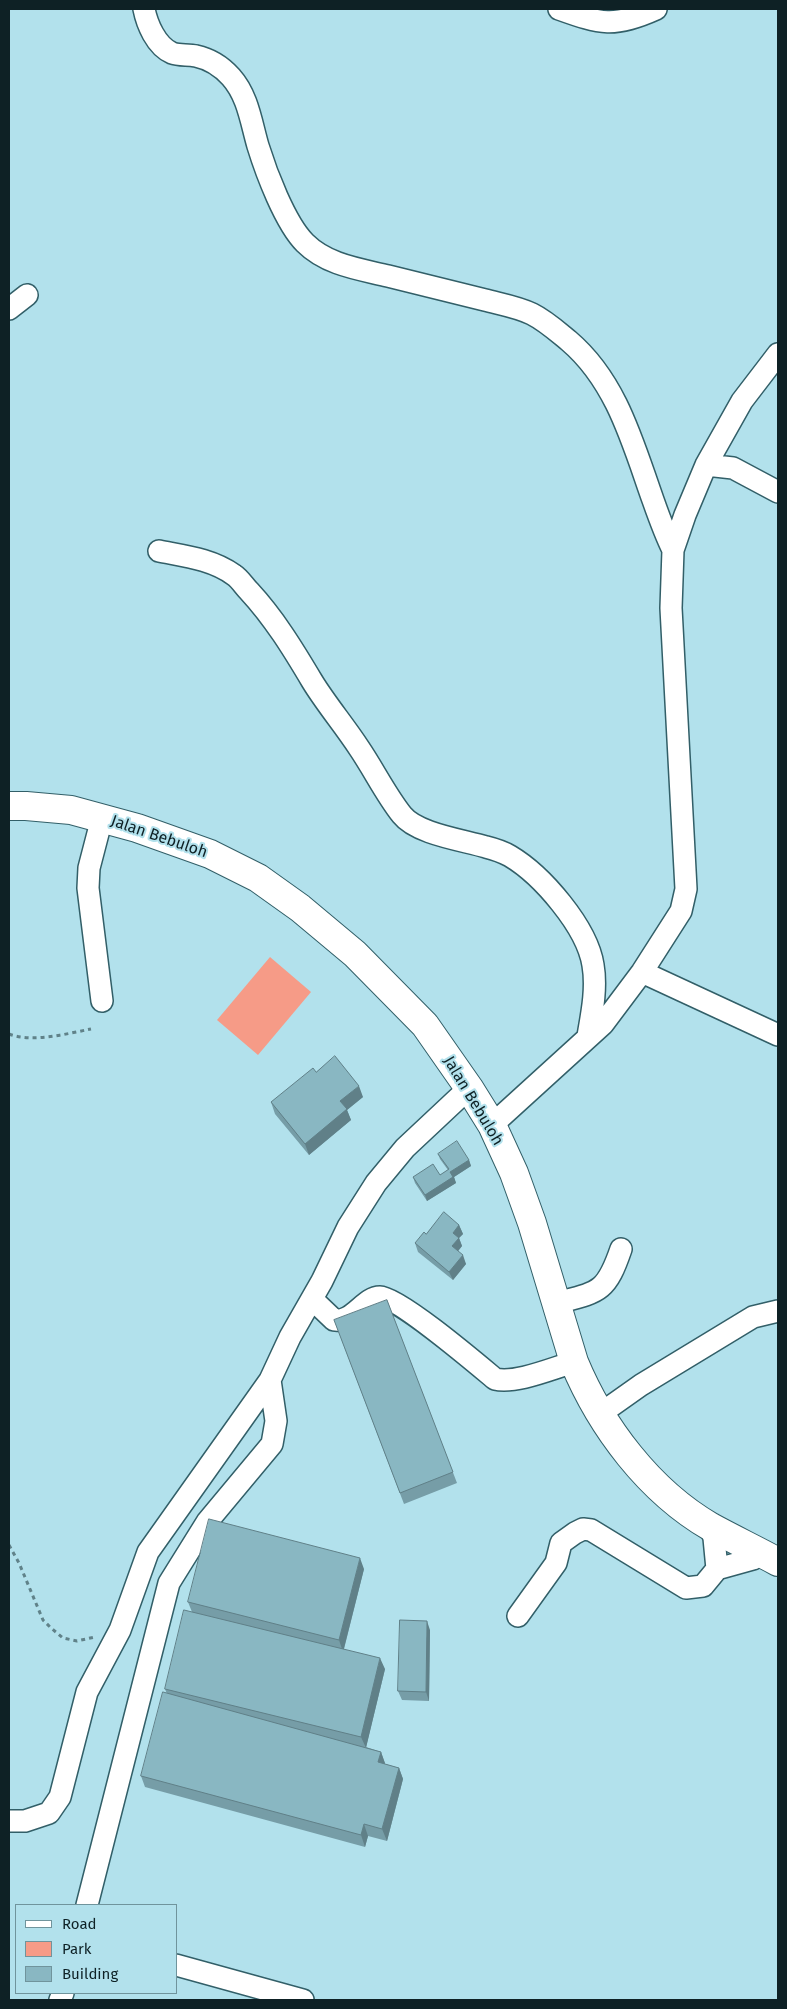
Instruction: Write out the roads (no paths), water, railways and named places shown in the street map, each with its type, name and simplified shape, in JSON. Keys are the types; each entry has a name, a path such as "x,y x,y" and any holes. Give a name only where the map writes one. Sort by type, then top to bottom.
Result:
{"main road":[{"name":"Jalan Bebuloh","path":"9,806 71,810 102,818 210,854 258,878 300,908 355,954 425,1026 469,1088 492,1125 514,1173 532,1223 574,1362 600,1414 632,1458 668,1496 710,1526 771,1558"}],"street":[{"path":"144,9 157,40 170,52 182,56 195,56 214,62 231,77 248,108 268,175 291,224 304,242 323,257 344,266 441,289 532,314 571,342 593,366 610,391 632,437 664,532 673,550"},
{"path":"559,9 585,19 619,22 656,9"},
{"path":"9,309 27,295"},
{"path":"492,1125 603,1024 642,972 681,910 686,889 671,608 673,550 706,465 742,401 778,354"},
{"path":"706,465 733,468 778,492"},
{"path":"159,551 208,561 234,575 260,603 283,633 320,694 359,747 403,816 414,825 428,831 488,847 509,855 530,871 545,886 578,928 589,950 593,965 594,986 588,1036"},
{"path":"102,818 89,868 88,888 102,1001"},
{"path":"642,972 778,1035"},
{"path":"9,1821 25,1821 49,1813 60,1797 87,1692 120,1630 148,1552 270,1380 290,1337 312,1299 348,1227 376,1183 404,1148 469,1088"},
{"path":"556,1304 593,1294 603,1286 615,1268 621,1249"},
{"path":"312,1299 334,1320 338,1321 343,1320 366,1305 370,1299 379,1297 395,1302 450,1342 495,1379 502,1381 574,1362"},
{"path":"600,1414 641,1385 753,1317 778,1311"},
{"path":"87,1904 170,1583 207,1522 272,1444 276,1421 270,1380"},
{"path":"710,1526 714,1538 717,1569"},
{"path":"518,1616 556,1563 561,1543 575,1533 584,1530 592,1530 686,1588 703,1586 717,1569 753,1559 771,1558"},
{"path":"178,1966 302,2000"}]}
